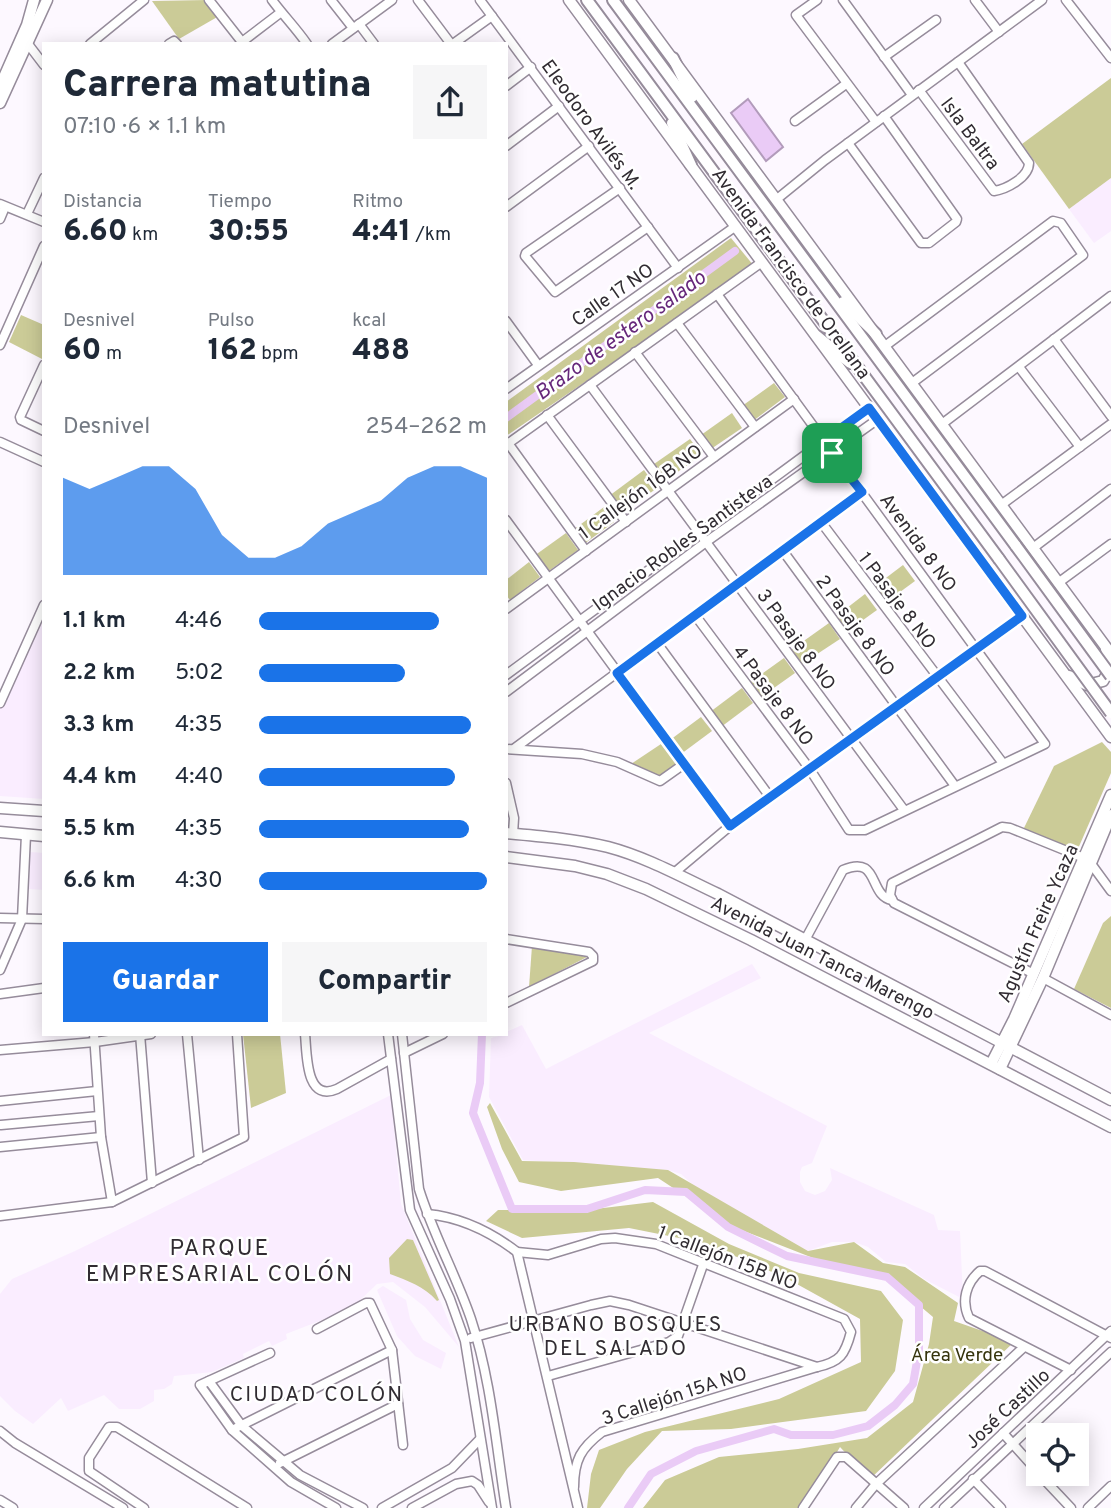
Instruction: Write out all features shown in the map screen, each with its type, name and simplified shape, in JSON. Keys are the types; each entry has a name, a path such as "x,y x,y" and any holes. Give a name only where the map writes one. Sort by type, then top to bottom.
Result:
{"highway":[{"name":"Avenida Francisco de Orellana","path":"587,0 1111,713"},
{"name":"Avenida Francisco de Orellana","path":"613,0 1111,676"},
{"path":"673,58 702,118"},
{"path":"662,102 691,165"},
{"path":"820,279 876,334"},
{"path":"817,336 861,371"}],"main road":[{"path":"0,86 27,25 34,0"},
{"path":"0,103 47,0"},
{"name":"Avenida Francisco de Orellana","path":"569,0 1111,737"},
{"name":"Avenida Francisco de Orellana","path":"629,0 1108,650"},
{"path":"1063,671 1087,685 1103,681 1111,667 1108,650"},
{"name":"Agustín Freire Ycaza","path":"1088,861 1111,795"},
{"path":"0,808 42,811"},
{"name":"Agustín Freire Ycaza","path":"995,1066 1111,815"},
{"name":"Avenida Juan Tanca Marengo","path":"509,834 556,837 611,848 674,873 1111,1100"},
{"path":"0,835 42,836"},
{"name":"Avenida Juan Tanca Marengo","path":"508,857 575,866 607,874 646,889 721,924 1111,1127"}],"street":[{"path":"92,42 144,0"},
{"path":"209,0 242,42 280,13"},
{"path":"272,0 306,42"},
{"path":"331,0 372,42"},
{"path":"335,42 392,0"},
{"path":"418,0 450,42"},
{"name":"Eleodoro Avilés M.","path":"480,0 678,268"},
{"path":"817,0 796,15 846,84 880,119 957,219 956,222 929,243 921,243 848,142"},
{"path":"843,0 884,57 916,93"},
{"path":"975,0 999,32"},
{"path":"776,198 1042,0"},
{"path":"1066,0 1111,58"},
{"path":"455,42 492,16"},
{"path":"884,57 936,20"},
{"path":"28,44 42,62"},
{"name":"Isla Baltra","path":"916,93 994,191 1003,189 1025,173 1029,169 1029,163 958,62"},
{"path":"508,84 531,67"},
{"path":"795,121 846,84"},
{"path":"508,144 559,106"},
{"path":"508,206 589,146"},
{"path":"27,214 42,182"},
{"path":"620,188 526,253 525,257 555,292 648,227"},
{"path":"0,219 3,205 42,221"},
{"path":"885,346 1053,221 1061,223 1083,255 912,383"},
{"name":"Calle 17 NO","path":"508,388 736,226"},
{"path":"0,345 42,250"},
{"path":"508,443 762,262"},
{"name":"Avenida 8 NO","path":"717,294 822,442 862,492 1045,742 1002,762"},
{"path":"942,424 1111,296"},
{"path":"677,323 755,427"},
{"path":"508,324 538,365"},
{"path":"1054,340 1111,416"},
{"path":"635,352 714,457"},
{"path":"1019,367 1080,447"},
{"path":"42,369 20,418 42,429"},
{"name":"3 Pasaje 8 NO","path":"590,384 904,810"},
{"name":"1 Callejón 16B NO","path":"508,604 586,551 794,399"},
{"name":"Ignacio Robles Santisteva","path":"508,673 869,408"},
{"path":"547,415 626,522"},
{"name":"Ignacio Robles Santisteva","path":"508,690 706,542 878,419"},
{"path":"1001,505 1111,424"},
{"path":"0,442 42,461"},
{"path":"508,445 586,551"},
{"path":"1033,548 1111,489"},
{"path":"510,748 617,673 862,492"},
{"name":"1 Pasaje 8 NO","path":"821,522 1002,762"},
{"path":"508,523 730,826"},
{"path":"1058,583 1111,544"},
{"name":"2 Pasaje 8 NO","path":"783,551 955,786"},
{"path":"0,703 42,609"},
{"name":"4 Pasaje 8 NO","path":"695,615 809,768 849,830 865,830 904,810"},
{"path":"674,873 730,826 1022,616"},
{"path":"657,643 770,797"},
{"path":"510,748 594,756 617,762 660,781 684,764"},
{"path":"904,810 1002,762"},
{"path":"508,792 514,818 509,834"},
{"path":"892,900 890,888 897,878 1002,827 1088,861 1111,891"},
{"path":"0,970 22,919 26,835"},
{"path":"805,940 843,870 864,867 882,895 894,903 1111,1014"},
{"path":"0,918 42,919"},
{"path":"508,939 589,952 593,961 508,1002"},
{"path":"0,994 42,988"},
{"path":"0,1050 125,1036"},
{"path":"140,1036 152,1183"},
{"path":"187,1036 200,1160"},
{"path":"3,1216 112,1202 244,1137 246,1133 237,1036"},
{"path":"305,1036 309,1077 322,1091 337,1089 391,1059"},
{"path":"388,1036 410,1210 450,1299 464,1341 492,1508"},
{"path":"402,1036 419,1189 427,1214 464,1298 483,1363 506,1508"},
{"path":"404,1052 439,1036"},
{"path":"94,1038 101,1137 112,1202"},
{"path":"0,1101 97,1091"},
{"path":"1,1125 99,1116"},
{"path":"0,1147 101,1137"},
{"path":"427,1214 446,1216 464,1223 502,1241 517,1252 578,1508"},
{"name":"1 Callejón 15B NO","path":"517,1252 548,1255 601,1239 615,1238 656,1244 844,1319"},
{"path":"548,1377 669,1342 678,1336 704,1262"},
{"path":"1071,1370 970,1318 967,1314 966,1293 967,1285 973,1277 980,1271 985,1271 1109,1335"},
{"path":"464,1341 610,1301 817,1367"},
{"path":"317,1329 369,1303 373,1305 392,1350 404,1445"},
{"name":"3 Callejón 15A NO","path":"574,1487 576,1462 583,1449 602,1432 834,1364 847,1348 851,1332 844,1319"},
{"name":"José Castillo","path":"924,1508 1109,1335"},
{"path":"856,1508 876,1484 1024,1347"},
{"path":"232,1430 392,1350"},
{"name":"José Castillo","path":"944,1508 1111,1352"},
{"path":"270,1353 200,1385 232,1430 292,1482 336,1508"},
{"path":"209,1381 242,1426 283,1461 300,1475 363,1508"},
{"path":"276,1468 283,1461 398,1404"},
{"path":"144,1508 89,1471 89,1458 109,1427 117,1427 247,1508"},
{"path":"0,1431 15,1443 122,1508"},
{"path":"1003,1433 1026,1459"},
{"path":"373,1508 382,1508 452,1468 480,1439"},
{"path":"803,1508 839,1456 846,1457 904,1508"},
{"path":"973,1479 1001,1508"},
{"path":"412,1508 456,1484 472,1482 478,1485 492,1508"},
{"path":"1051,1486 1071,1508"},
{"path":"1088,1508 1111,1486"},
{"path":"0,1500 13,1508"}],"shaded area":[{"path":"748,99 783,147 766,161 731,113"},
{"path":"1111,178 1111,231 1094,243 1069,209"},
{"path":"42,605 42,799 0,796 0,694"},
{"path":"30,852 42,853 42,890 29,889"},
{"path":"752,964 761,978 649,1033 827,1126 812,1163 802,1167 800,1172 800,1182 805,1191 815,1195 825,1191 832,1180 830,1168 934,1215 938,1230 960,1231 963,1299 924,1279 905,1264 886,1262 868,1247 854,1242 832,1242 808,1251 693,1185 681,1174 668,1170 523,1160 489,1097 491,1038 508,1036 508,1031 522,1025 546,1069"},
{"name":"PARQUE EMPRESARIAL COLÓN","path":"391,1095 401,1204 459,1347 425,1307 393,1282 377,1284 356,1304 340,1313 286,1334 287,1339 272,1346 269,1341 243,1354 244,1358 212,1372 174,1376 172,1384 164,1389 154,1390 154,1401 140,1409 119,1409 104,1395 68,1411 61,1398 33,1424 0,1396 0,1294 12,1279 75,1251"},
{"path":"383,1286 406,1300 410,1319 423,1340 446,1353 441,1369 415,1356 397,1336 377,1290"}],"green space":[{"path":"207,0 219,16 179,39 152,1"},
{"path":"1111,78 1111,178 1069,209 1022,144"},
{"path":"731,238 754,266 508,435 508,401"},
{"path":"21,315 42,324 42,359 9,342"},
{"path":"774,383 785,397 753,421 742,406"},
{"path":"732,413 742,428 711,449 701,435"},
{"path":"690,439 702,455 666,480 654,464"},
{"path":"644,470 657,488 622,514 609,496"},
{"path":"604,507 614,522 584,544 573,530"},
{"path":"566,533 578,550 546,573 534,556"},
{"path":"529,562 540,577 510,600 508,578"},
{"path":"903,565 915,581 885,603 874,587"},
{"path":"865,594 877,610 845,633 834,618"},
{"path":"829,623 840,639 802,664 791,650"},
{"path":"784,658 795,673 760,698 749,683"},
{"path":"742,688 753,703 721,727 710,712"},
{"path":"701,717 712,731 681,754 670,740"},
{"path":"1102,742 1111,752 1111,773 1077,851 1023,830 1054,766"},
{"path":"661,744 677,764 659,776 631,764"},
{"path":"1111,916 1111,1008 1074,989 1103,923"},
{"path":"532,946 587,957 529,987"},
{"path":"243,1036 280,1036 286,1093 251,1108"},
{"name":"Área Verde","path":"490,1103 522,1161 574,1162 668,1170 808,1251 854,1242 883,1263 905,1267 958,1303 954,1321 1014,1342 870,1479 840,1447 804,1508 643,1508 665,1480 719,1457 798,1449 867,1438 913,1402 929,1344 933,1317 882,1274 831,1265 731,1226 658,1178 561,1191 519,1182 502,1149 487,1107"},
{"path":"653,1202 729,1244 799,1273 881,1291 903,1320 895,1371 866,1411 731,1429 662,1431 627,1469 600,1508 587,1508 591,1474 599,1450 645,1432 779,1399 861,1362 860,1319 786,1278 704,1243 629,1228 522,1238 486,1221 498,1210 587,1210"},
{"path":"407,1239 413,1240 439,1300 415,1284 390,1274 389,1258"}],"waterway":[{"name":"Brazo de estero salado","path":"508,417 735,251"},
{"name":"Brazo de estero salado","path":"482,1036 480,1083 473,1113 512,1209 587,1209 645,1190 686,1192 728,1227 787,1256 887,1277 919,1305 919,1350 913,1384 895,1405 868,1426 833,1435 791,1435 774,1429 696,1451 651,1474 628,1508"}],"district":[{"name":"PARQUE EMPRESARIAL COLÓN","path":"220,1260"},
{"name":"URBANO BOSQUES DEL SALADO","path":"616,1336"},
{"name":"CIUDAD COLÓN","path":"317,1394"}],"route":[{"path":"869,408 1022,616 730,826 617,673 862,492 832,453 822,442 869,408"}]}
